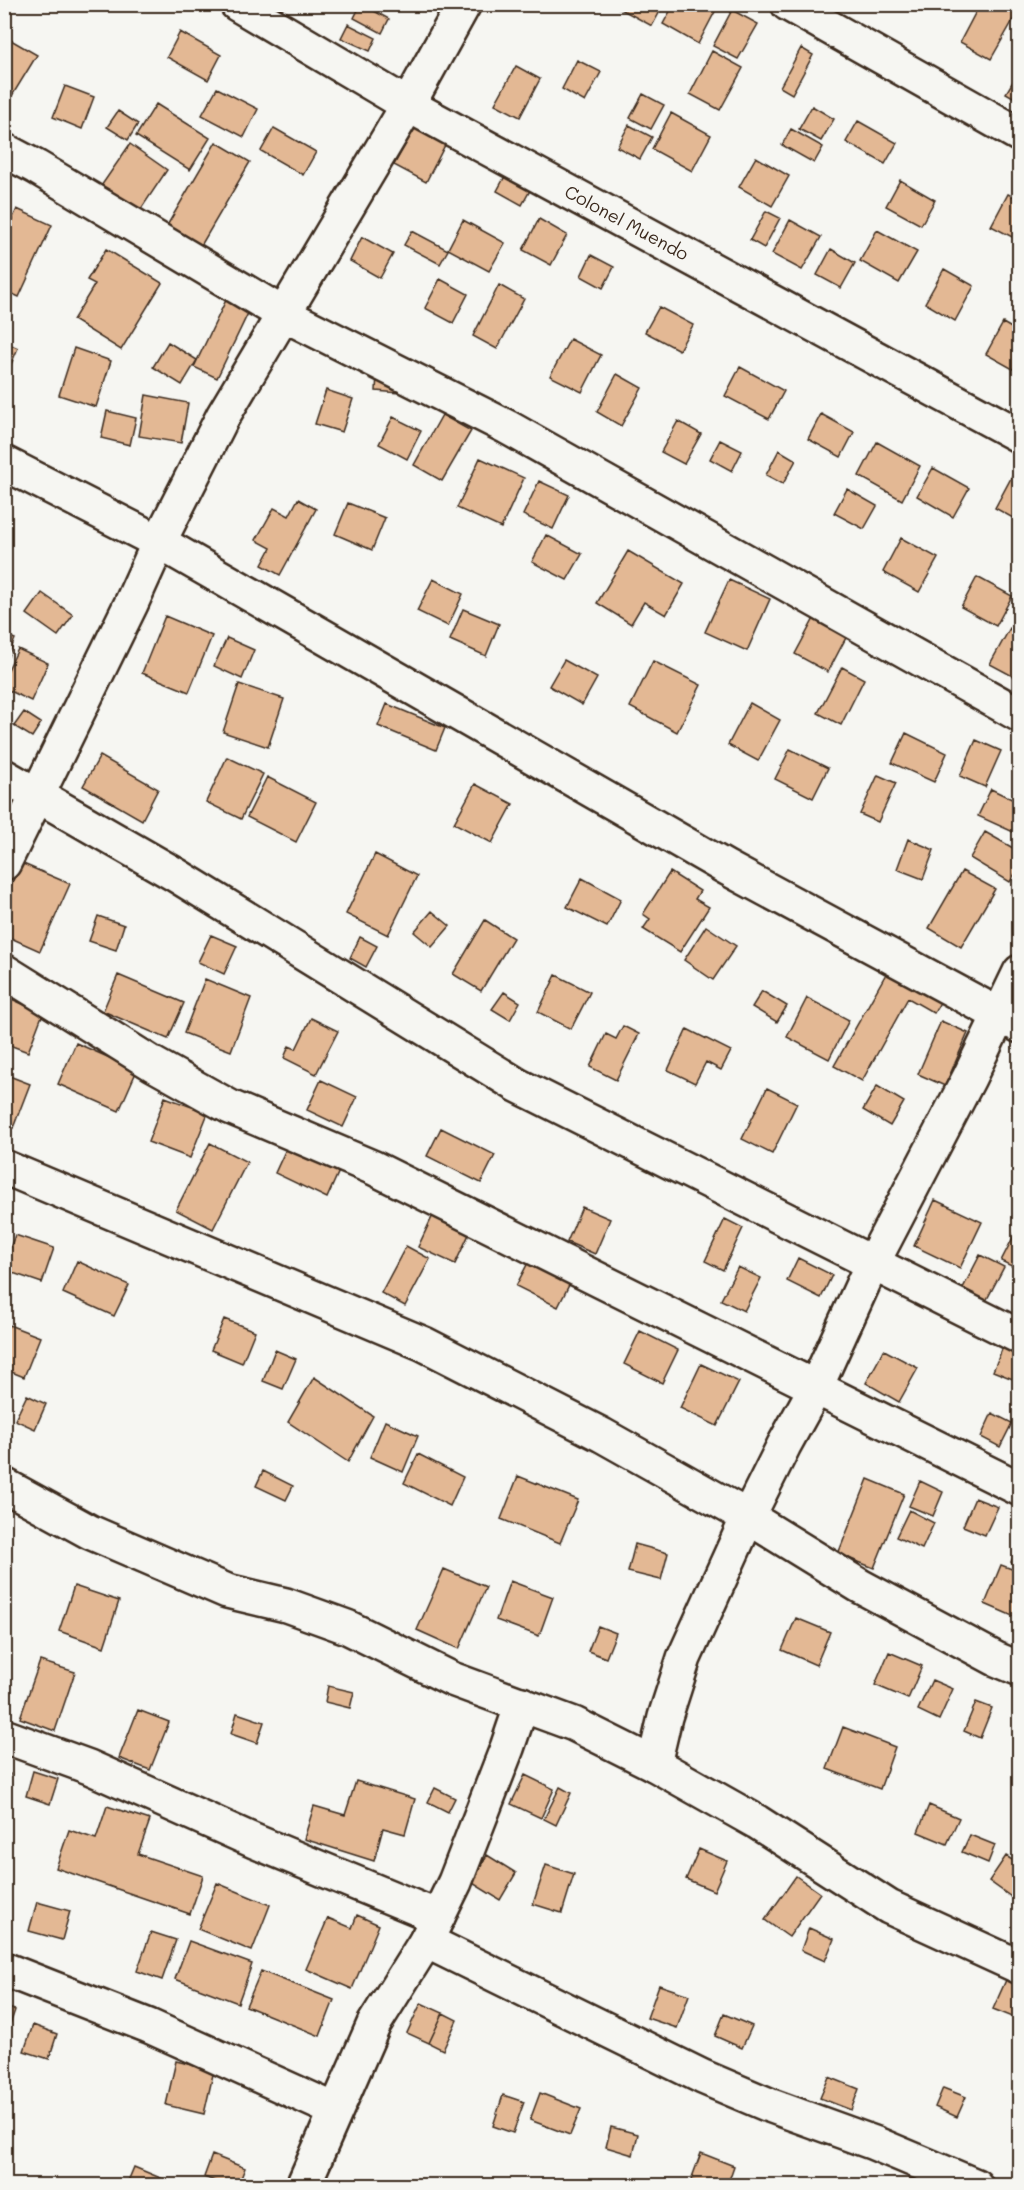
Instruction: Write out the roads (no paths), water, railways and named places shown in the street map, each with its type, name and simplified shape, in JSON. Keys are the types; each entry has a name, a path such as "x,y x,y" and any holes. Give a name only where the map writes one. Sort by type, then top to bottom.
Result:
{"street":[{"name":"Colonel Muendo","path":"237,4 408,105 1020,436"},
{"path":"4,863 159,542 223,416 408,105 464,4"},
{"path":"788,4 1020,135"},
{"path":"4,150 283,314 507,427 1020,715"},
{"path":"4,463 159,542 727,868 1009,1020"},
{"path":"4,776 176,875 517,1085 1020,1337"},
{"path":"4,970 153,1064 230,1107 374,1168 1020,1489"},
{"path":"654,1764 665,1717 684,1658 748,1517 815,1389 872,1264 969,1078 1009,1020 1020,972"},
{"path":"4,1167 424,1344 602,1435 748,1517 861,1586 996,1659 1020,1669"},
{"path":"4,1485 90,1532 227,1591 286,1605 347,1627 452,1679 574,1724 654,1764 757,1822 889,1907 1020,1967"},
{"path":"303,2186 374,2024 432,1929 455,1882 522,1704"},
{"path":"4,1736 89,1767 254,1841 360,1883 432,1929 703,2077 769,2105 874,2143 976,2186"},
{"path":"4,1969 149,2026 335,2110"}]}
